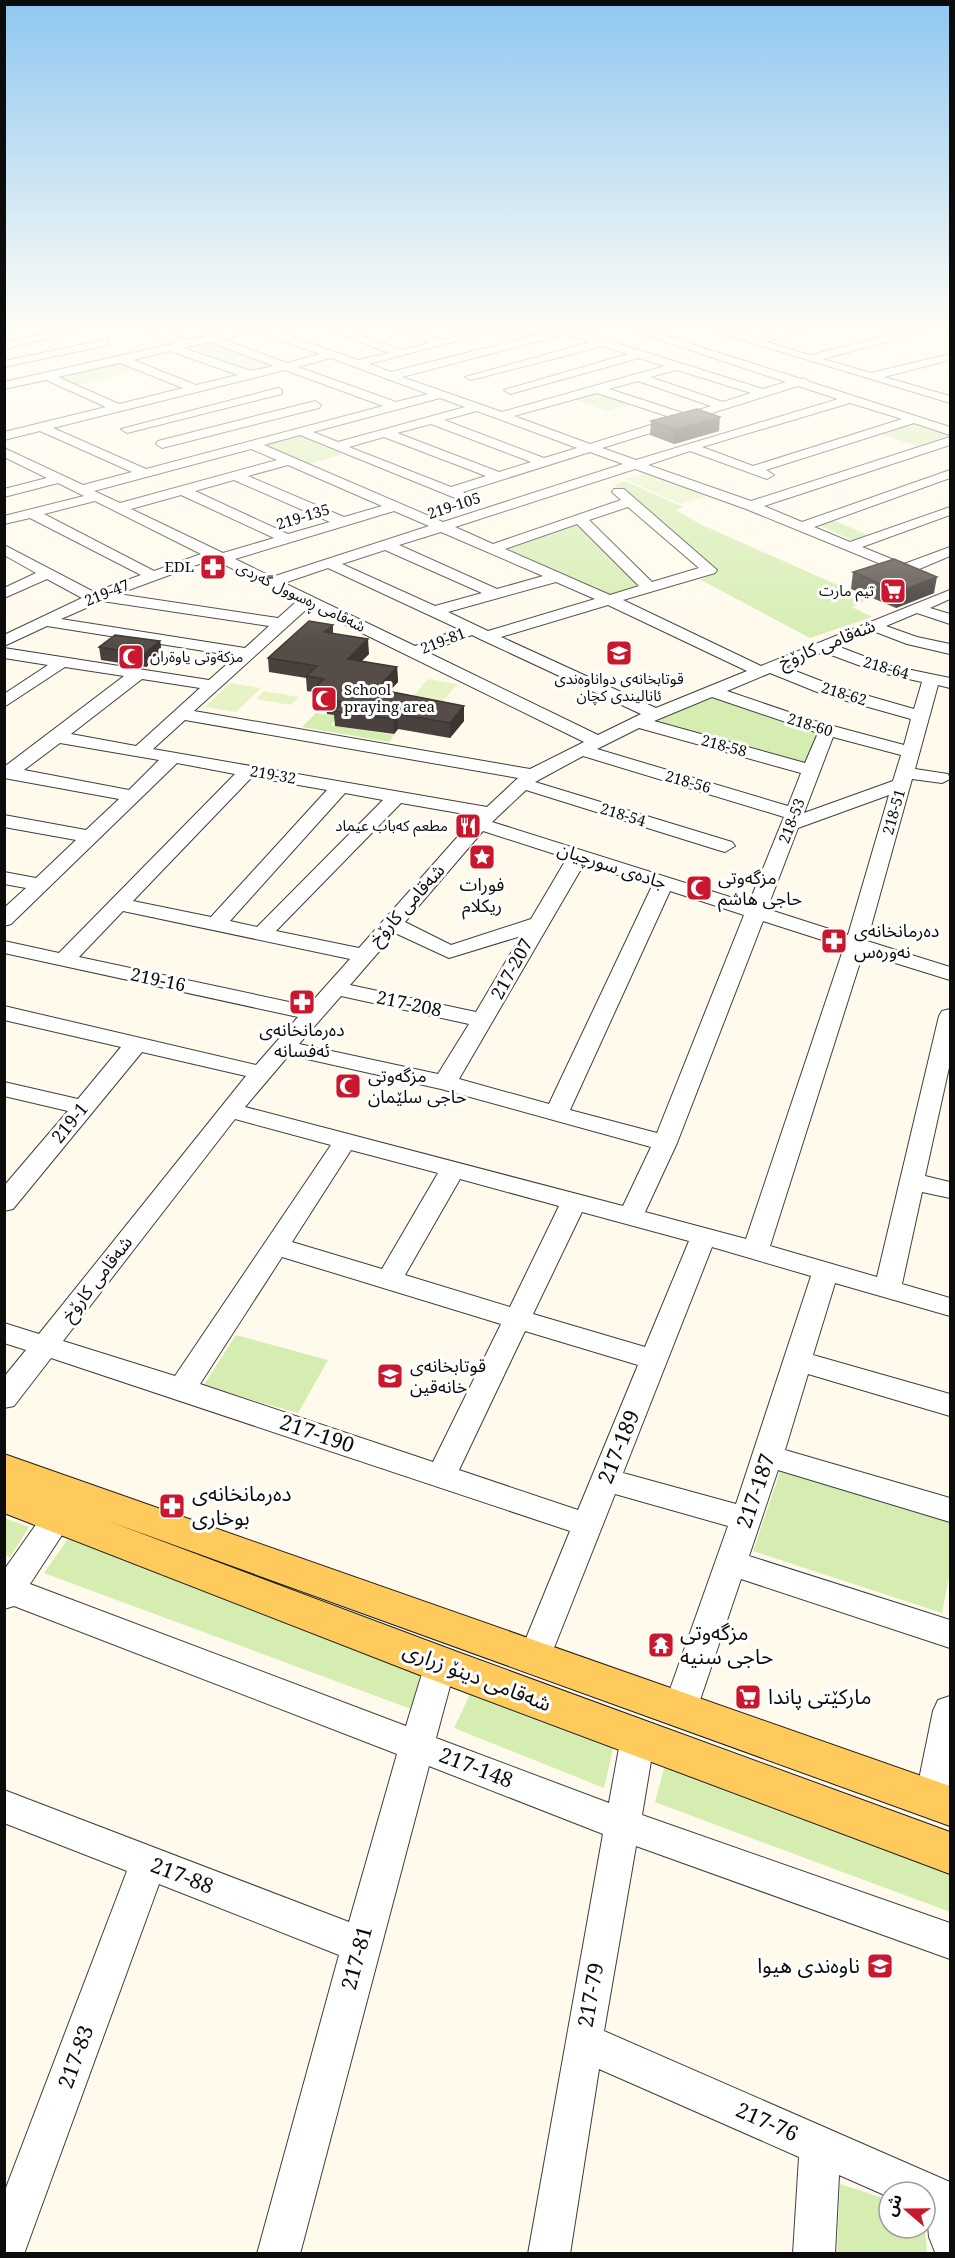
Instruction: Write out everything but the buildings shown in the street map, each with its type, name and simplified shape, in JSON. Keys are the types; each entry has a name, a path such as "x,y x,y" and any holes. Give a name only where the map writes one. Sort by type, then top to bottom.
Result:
{"main road":[{"name":"شەقامی دینۆ زراری","path":"4,1468 942,1803"},
{"name":"شەقامی دینۆ زراری","path":"4,1497 440,1664 951,1852"}],"street":[{"path":"4,436 19,432"},
{"path":"53,432 145,473"},
{"path":"133,432 196,459"},
{"path":"153,441 198,432"},
{"path":"4,520 31,513 145,473 298,432"},
{"path":"301,432 331,455 354,453 495,510"},
{"path":"464,432 545,463"},
{"path":"549,432 751,506 903,570 950,594"},
{"path":"450,492 640,432"},
{"path":"753,470 872,432"},
{"path":"874,432 941,457"},
{"path":"304,467 386,433 499,477"},
{"name":"219-105","path":"271,582 732,433"},
{"path":"751,506 951,441"},
{"name":"218-62","path":"251,444 764,669 921,716"},
{"path":"690,447 803,489"},
{"name":"شەقامی ڕەسوول گەردی","path":"4,452 414,652 590,746"},
{"path":"4,465 22,460"},
{"path":"119,508 288,461"},
{"path":"801,527 951,474"},
{"path":"236,476 343,522"},
{"path":"598,476 632,501"},
{"path":"4,493 59,479"},
{"path":"182,490 287,539"},
{"path":"492,549 632,501"},
{"name":"219-81","path":"414,652 610,600 710,570 632,501"},
{"name":"219-135","path":"218,556 287,539 394,507"},
{"path":"849,547 951,512"},
{"path":"31,513 153,576"},
{"path":"580,519 649,588"},
{"path":"386,545 496,594"},
{"path":"4,549 97,597 281,623"},
{"path":"903,570 951,551"},
{"name":"219-47","path":"4,641 42,621 97,597 153,576 218,556"},
{"path":"4,565 22,560"},
{"name":"218-58","path":"329,563 479,633 646,718 811,770"},
{"path":"4,594 47,573"},
{"path":"432,612 557,577"},
{"name":"شەقامی کارۆخ","path":"4,1398 229,1110 484,819 527,779 646,718 950,594"},
{"path":"139,752 307,600"},
{"path":"916,608 951,619"},
{"path":"42,621 248,652"},
{"path":"873,626 913,641 951,649"},
{"name":"218-64","path":"823,646 872,665 951,683"},
{"path":"4,653 212,685"},
{"path":"4,702 62,662"},
{"path":"7,772 57,737 138,674"},
{"name":"218-51","path":"755,1251 856,944 931,680"},
{"name":"218-60","path":"711,691 828,731 911,752"},
{"name":"218-54","path":"180,714 527,779 725,846"},
{"name":"218-53","path":"630,1217 665,1143 828,731"},
{"name":"219-32","path":"57,737 396,797 484,819"},
{"name":"218-56","path":"590,746 792,819"},
{"path":"4,920 173,758"},
{"path":"64,960 248,771"},
{"path":"7,772 134,796"},
{"path":"792,819 903,778 942,778"},
{"path":"216,924 340,787"},
{"path":"261,934 396,797"},
{"name":"جادەی سورچیان","path":"484,819 579,855 951,974"},
{"path":"4,821 90,837"},
{"name":"217-207","path":"445,1083 579,855"},
{"path":"4,878 40,885"},
{"path":"557,1113 664,882"},
{"path":"118,904 363,955"},
{"path":"391,923 449,952 537,924"},
{"name":"219-16","path":"4,947 312,1013"},
{"name":"217-208","path":"334,988 483,1020"},
{"path":"4,1013 261,1073"},
{"path":"886,1289 951,1016"},
{"name":"219-1","path":"4,1203 137,1043"},
{"path":"283,1047 445,1083 665,1143"},
{"path":"4,1089 82,1107"},
{"path":"229,1110 704,1236 951,1307"},
{"path":"182,1389 346,1140"},
{"path":"389,1280 453,1169"},
{"path":"912,1181 951,1190"},
{"path":"441,1476 574,1202"},
{"name":"217-189","path":"534,1658 704,1236"},
{"path":"276,1246 654,1360"},
{"name":"217-187","path":"680,1709 768,1456 825,1272"},
{"name":"217-190","path":"4,1333 182,1389 587,1525"},
{"path":"799,1361 951,1405"},
{"path":"768,1456 951,1510"},
{"path":"606,1480 746,1519"},
{"path":"6,1591 58,1518"},
{"path":"732,1563 951,1634"},
{"name":"217-148","path":"6,1591 621,1824 951,1941"},
{"name":"217-81","path":"278,2253 360,1945 440,1664"},
{"path":"942,1803 951,1711"},
{"name":"217-79","path":"549,2253 583,2042 638,1737"},
{"name":"217-88","path":"4,1806 360,1945"},
{"name":"217-83","path":"4,2252 148,1863"},
{"name":"217-76","path":"583,2042 820,2145 949,2214"},
{"path":"814,2253 820,2145"}],"green space":[{"path":"945,432 950,436 920,447 880,434"},
{"path":"298,436 343,454 305,465 260,446"},
{"path":"652,471 710,495 680,504 625,479"},
{"path":"625,481 683,507 676,510 700,524 869,599 852,607 872,617 810,638 701,580 717,570 614,485"},
{"path":"831,519 868,535 852,540 816,524"},
{"path":"578,525 640,587 608,597 502,550"},
{"path":"428,679 457,684 440,705 410,700"},
{"path":"230,683 261,688 236,712 205,707"},
{"path":"264,691 299,697 291,705 256,699"},
{"path":"718,696 818,731 804,764 654,722"},
{"path":"316,713 339,716 331,725 394,735 389,742 302,727"},
{"path":"236,1335 328,1360 298,1413 203,1386"},
{"path":"781,1469 950,1521 950,1572 942,1613 753,1551"},
{"path":"4,1518 29,1527 10,1557 5,1555"},
{"path":"68,1539 422,1668 411,1709 44,1573"},
{"path":"472,1690 614,1744 604,1788 454,1728"},
{"path":"666,1761 950,1866 950,1912 655,1802"},
{"path":"840,2184 877,2196 877,2240 926,2240 927,2253 837,2253"}],"place":[{"name":"EDL","path":"213,567"},
{"name":"تيم مارت","path":"893,591"},
{"name":"قوتابخانەی دواناوەندی ئانالیندی كچان","path":"619,653"},
{"name":"مزكةوتى ياوةران","path":"131,657"},
{"name":"School praying area","path":"324,699"},
{"name":"مطعم کەباب عیماد","path":"468,826"},
{"name":"فورات ريکلام","path":"482,857"},
{"name":"مزگەوتی حاجی هاشم","path":"699,888"},
{"name":"دەرمانخانەی نەورەس","path":"834,941"},
{"name":"دەرمانخانەی ئەفسانە","path":"302,1002"},
{"name":"مزگەوتی حاجی سلێمان","path":"348,1086"},
{"name":"قوتابخانەی خانەقین","path":"390,1376"},
{"name":"دەرمانخانەی بوخاری","path":"172,1506"},
{"name":"مزگەوتی حاجی سنیە","path":"661,1645"},
{"name":"مارکێتی پاندا","path":"748,1697"},
{"name":"ناوەندی هیوا","path":"880,1966"}]}
